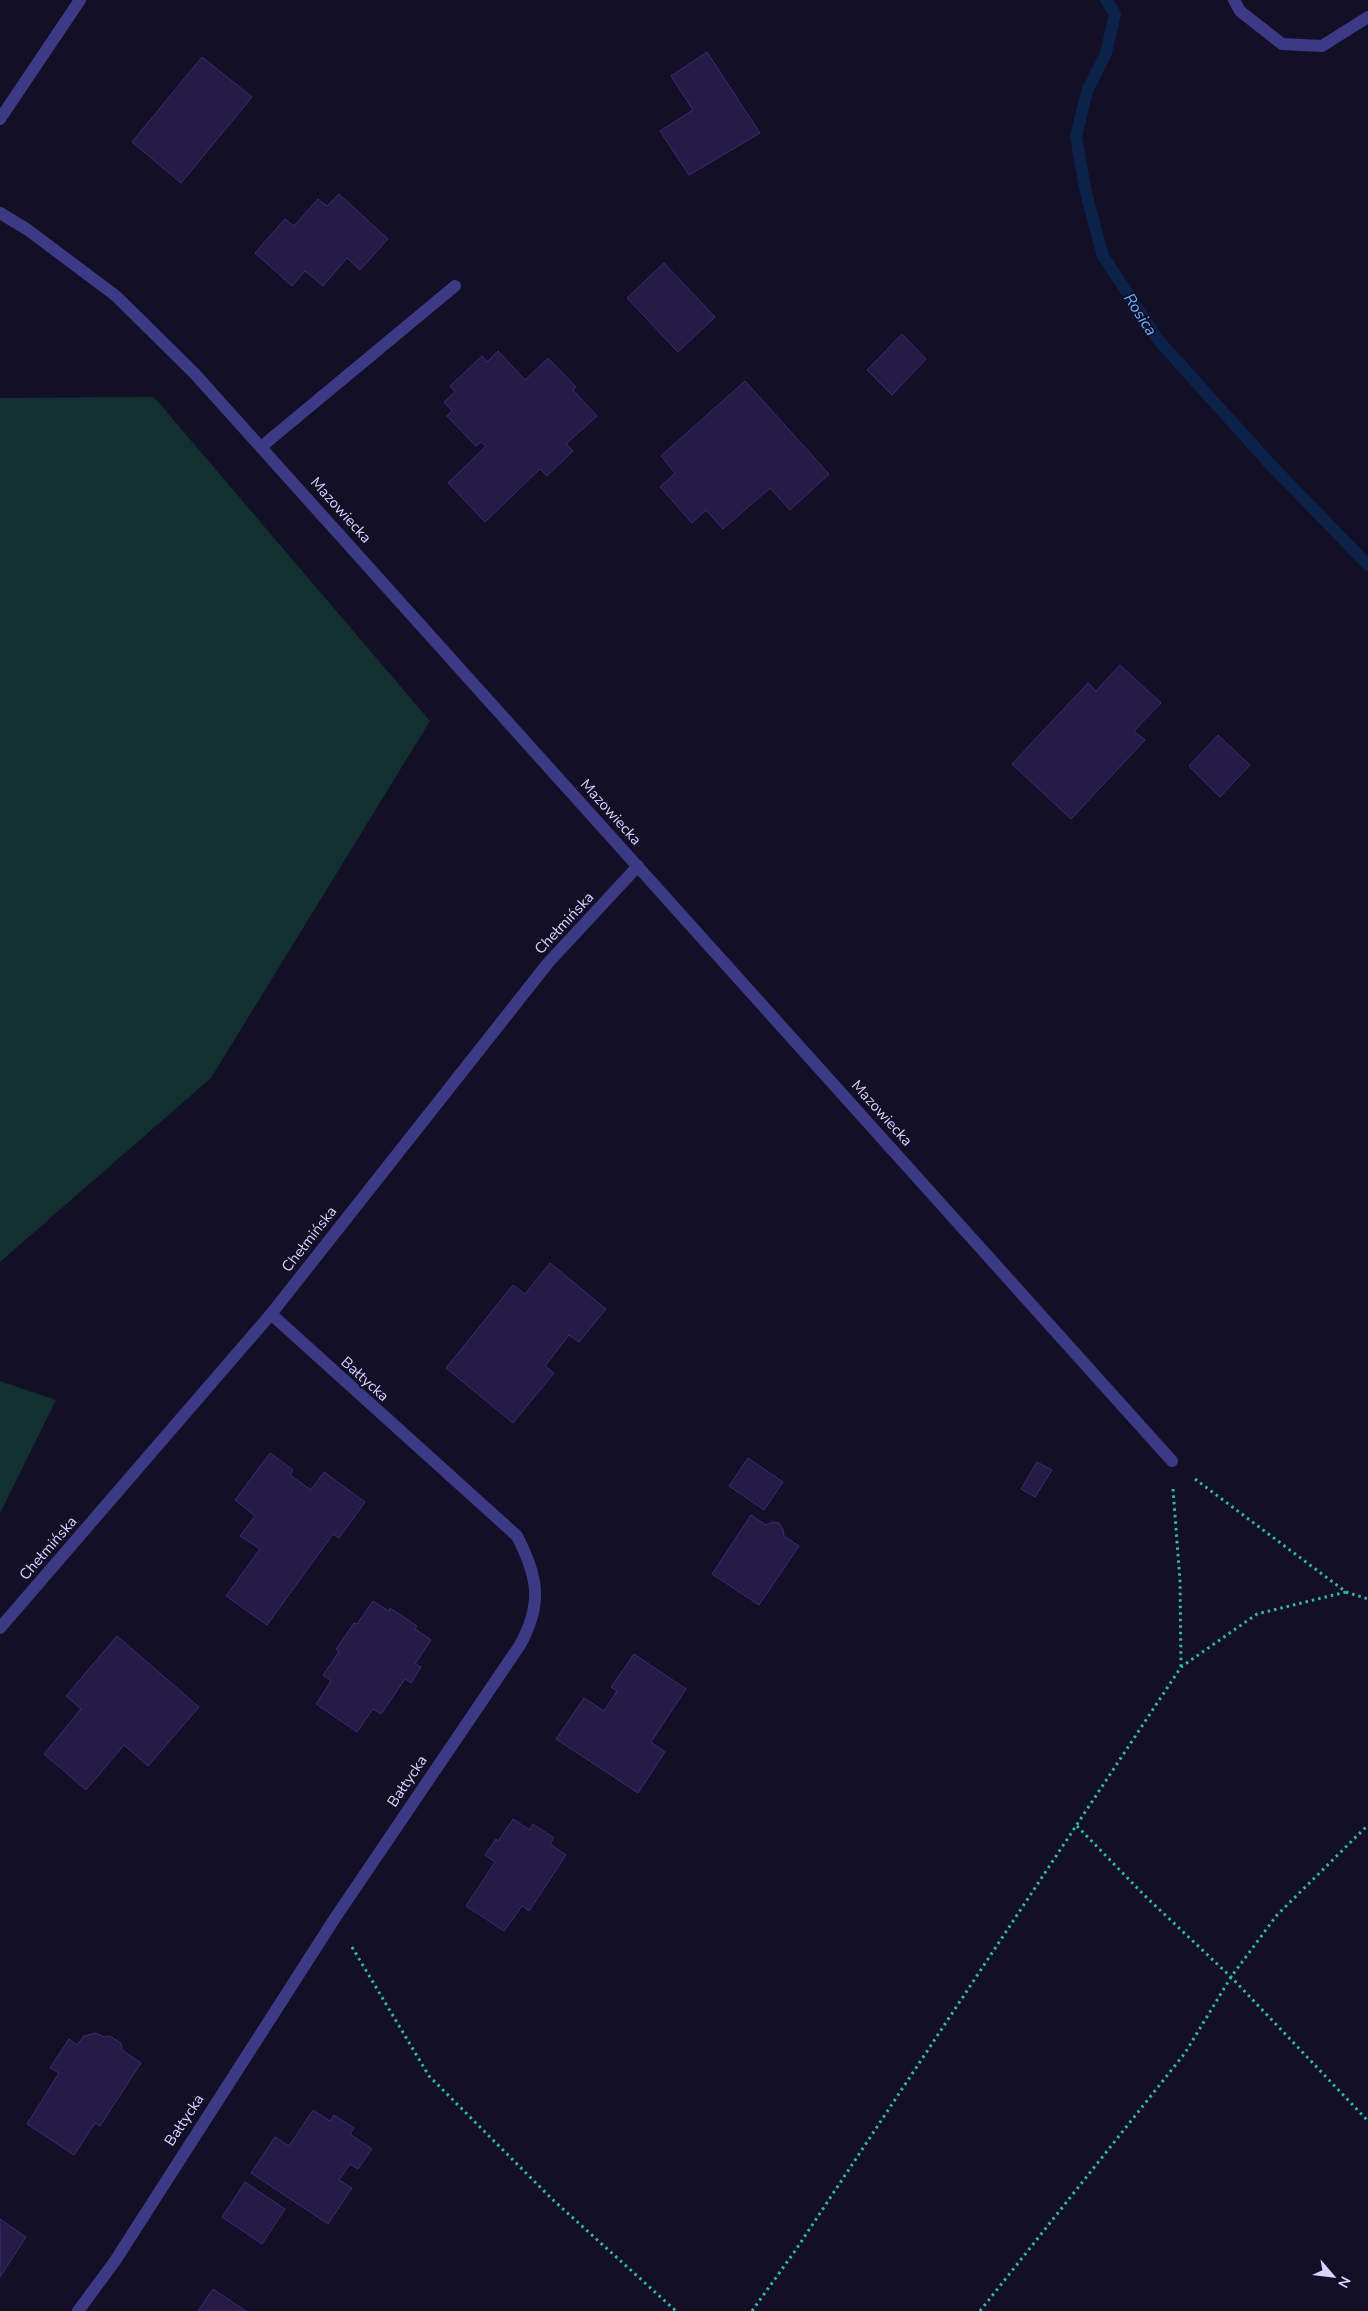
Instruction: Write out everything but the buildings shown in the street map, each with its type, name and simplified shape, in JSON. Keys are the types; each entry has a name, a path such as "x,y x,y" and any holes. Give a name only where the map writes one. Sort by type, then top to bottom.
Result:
{"street":[{"path":"0,119 80,0"},
{"path":"1234,0 1240,11 1282,44 1322,46 1368,18"},
{"name":"Mazowiecka","path":"0,213 28,230 116,296 194,374 1172,1461"},
{"path":"261,447 455,286"},
{"name":"Chełmińska","path":"0,1628 271,1314 548,963 638,866"},
{"name":"Bałtycka","path":"78,2311 115,2261 335,1918 520,1645 532,1619 536,1600 531,1564 517,1536 271,1314"}],"path":[{"path":"1172,1461 1346,1592 1368,1599"},
{"path":"1172,1461 1180,1581 1181,1667"},
{"path":"752,2311 795,2251 1181,1667 1257,1614 1346,1592"},
{"path":"980,2311 1185,2053 1231,1977 1277,1915 1368,1825"},
{"path":"1077,1826 1144,1895 1231,1977 1368,2121"},
{"path":"335,1918 429,2076 552,2199 676,2311"}],"green space":[{"path":"154,397 430,721 211,1078 0,1262 0,398"},
{"path":"0,1381 56,1400 0,1513"}],"waterway":[{"name":"Rosica","path":"1106,0 1115,14 1106,53 1087,91 1076,137 1086,193 1103,256 1159,341 1270,464 1368,565"}]}
